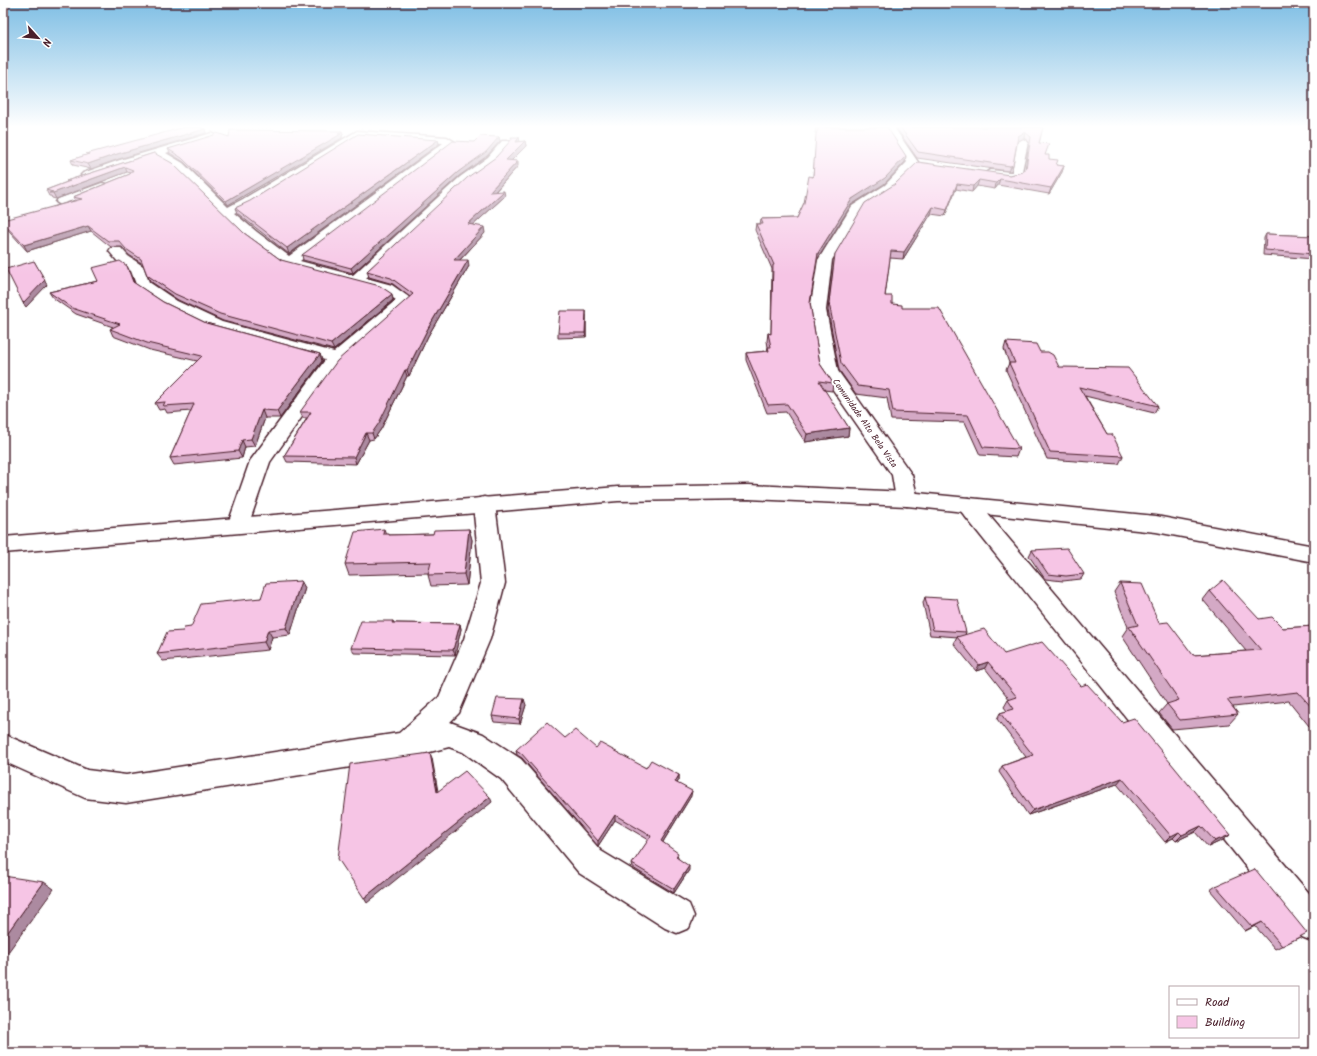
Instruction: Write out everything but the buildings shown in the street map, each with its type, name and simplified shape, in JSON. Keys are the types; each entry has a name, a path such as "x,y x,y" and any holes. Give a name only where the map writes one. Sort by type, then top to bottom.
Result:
{"street":[{"path":"80,178 87,176"},
{"path":"191,176 226,212 252,235 289,262 387,288 406,300 332,362 260,461 240,524"},
{"path":"226,212 247,202 288,176"},
{"path":"289,262 404,176"},
{"path":"355,280 468,176"},
{"name":"Comunidade Alto Bela Vista","path":"902,176 889,187 858,206 825,260 818,310 829,372 902,475 908,499"},
{"path":"62,202 113,182"},
{"path":"116,252 123,259 138,269 142,284 172,304 216,325 337,358"},
{"path":"3,545 240,524 618,494 749,492 908,499 1156,524 1314,554"},
{"path":"407,745 449,705 477,640 493,583 484,504"},
{"path":"968,505 1314,925"},
{"path":"449,705 449,734"},
{"path":"3,747 85,784 126,789 407,745 449,734 474,744 511,769 590,862 677,916"}]}
